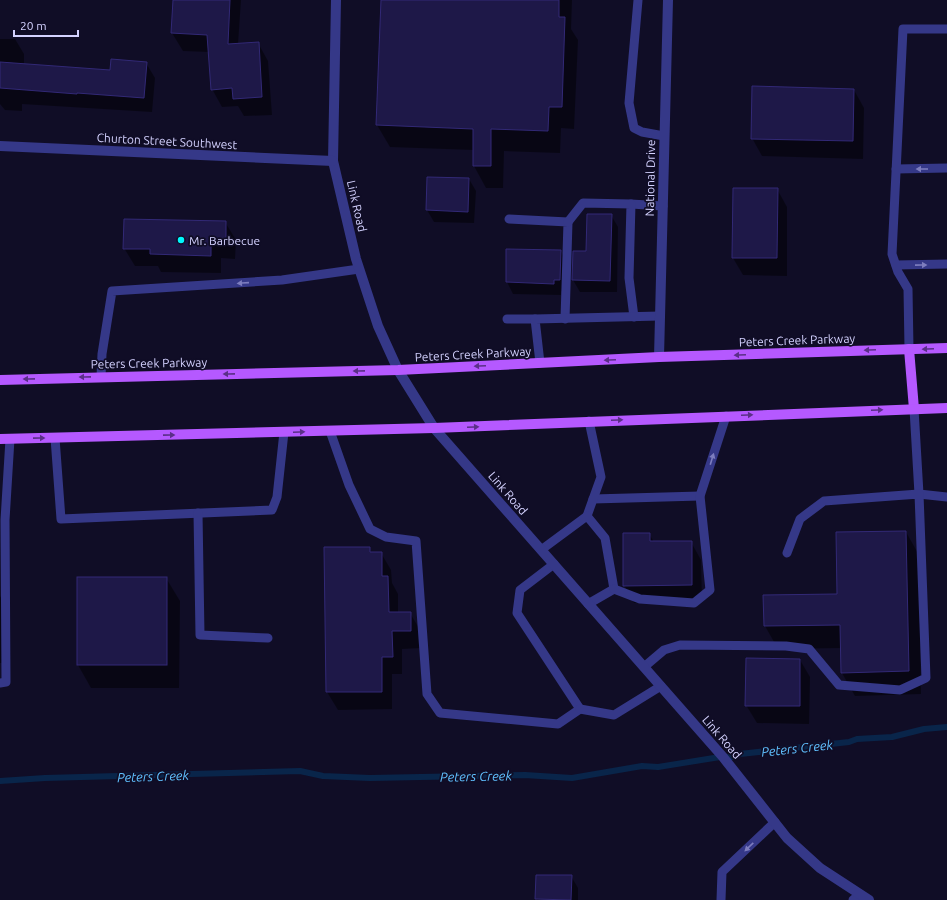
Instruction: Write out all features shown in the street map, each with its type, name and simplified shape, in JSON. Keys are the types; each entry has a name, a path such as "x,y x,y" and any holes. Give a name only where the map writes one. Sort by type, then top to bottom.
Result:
{"main road":[{"name":"Peters Creek Parkway","path":"0,380 398,370 659,357 947,348"},
{"path":"909,349 914,409"},
{"path":"5,439 434,428 947,408"}],"street":[{"name":"Link Road","path":"336,0 333,161 359,269 378,326 398,370 434,428 723,757 787,838 820,868 856,897 869,900"},
{"name":"National Drive","path":"659,357 668,0"},
{"name":"Churton Street Southwest","path":"0,146 333,161"}],"lane":[{"path":"638,0 629,103 630,109 634,128 642,132 664,136"},
{"path":"909,349 908,289 898,272 892,254 903,29 947,29"},
{"path":"896,169 947,168"},
{"path":"565,318 568,222 583,203 663,206"},
{"path":"631,204 629,278 634,317"},
{"path":"509,219 568,222"},
{"path":"896,265 947,264"},
{"path":"101,377 102,354 112,291 282,280 359,269"},
{"path":"507,319 660,316"},
{"path":"535,319 540,363"},
{"path":"644,667 664,650 680,645 786,646 810,649 839,685 900,690 926,678 919,494 914,409"},
{"path":"614,589 640,599 694,602 710,590 700,496 726,416"},
{"path":"541,550 587,516 601,477 590,421"},
{"path":"330,431 349,485 370,529 386,537 416,541 427,694 440,713 558,724 580,709 614,715 661,686"},
{"path":"55,438 61,519 272,510 276,497 284,432"},
{"path":"0,683 6,682 2,520 5,439"},
{"path":"787,553 800,519 824,501 919,494 947,497"},
{"path":"593,499 700,496"},
{"path":"198,513 200,635 268,638"},
{"path":"587,516 605,538 614,589"},
{"path":"554,564 520,590 516,613 580,709"},
{"path":"588,604 614,589"},
{"path":"721,900 722,872 775,822"}],"building":[{"path":"173,0 230,0 228,44 259,42 262,97 233,99 232,88 211,90 207,35 171,33"},
{"path":"381,0 559,0 559,17 565,17 562,107 549,107 548,131 491,129 491,166 473,166 473,129 376,125"},
{"path":"111,59 147,62 144,98 0,88 0,62 110,70"},
{"path":"752,86 854,89 853,141 751,139"},
{"path":"427,177 469,178 468,212 426,210"},
{"path":"733,188 778,188 777,258 732,258"},
{"path":"587,214 612,214 610,281 572,280 573,251 586,251"},
{"path":"124,219 226,221 226,242 211,241 211,256 150,254 150,249 123,249"},
{"path":"506,249 561,250 560,280 554,280 554,284 506,282"},
{"path":"906,531 909,671 841,673 840,625 764,626 763,595 837,594 836,532"},
{"path":"623,533 650,533 650,541 692,541 692,585 623,586"},
{"path":"324,547 370,547 370,552 382,552 382,576 388,576 389,612 411,612 411,631 392,631 393,657 382,657 382,692 326,692"},
{"path":"77,577 167,577 167,665 77,665"},
{"path":"746,658 800,659 800,706 745,706"},
{"path":"536,875 572,875 571,900 535,899"}],"waterway":[{"name":"Peters Creek","path":"0,781 45,778 300,771 323,776 370,778 525,775 572,778 642,766 658,767 720,757 734,757 740,754 849,742 857,739 892,737 924,729 947,727"}],"place":[{"name":"Mr. Barbecue","path":"181,240"}]}
